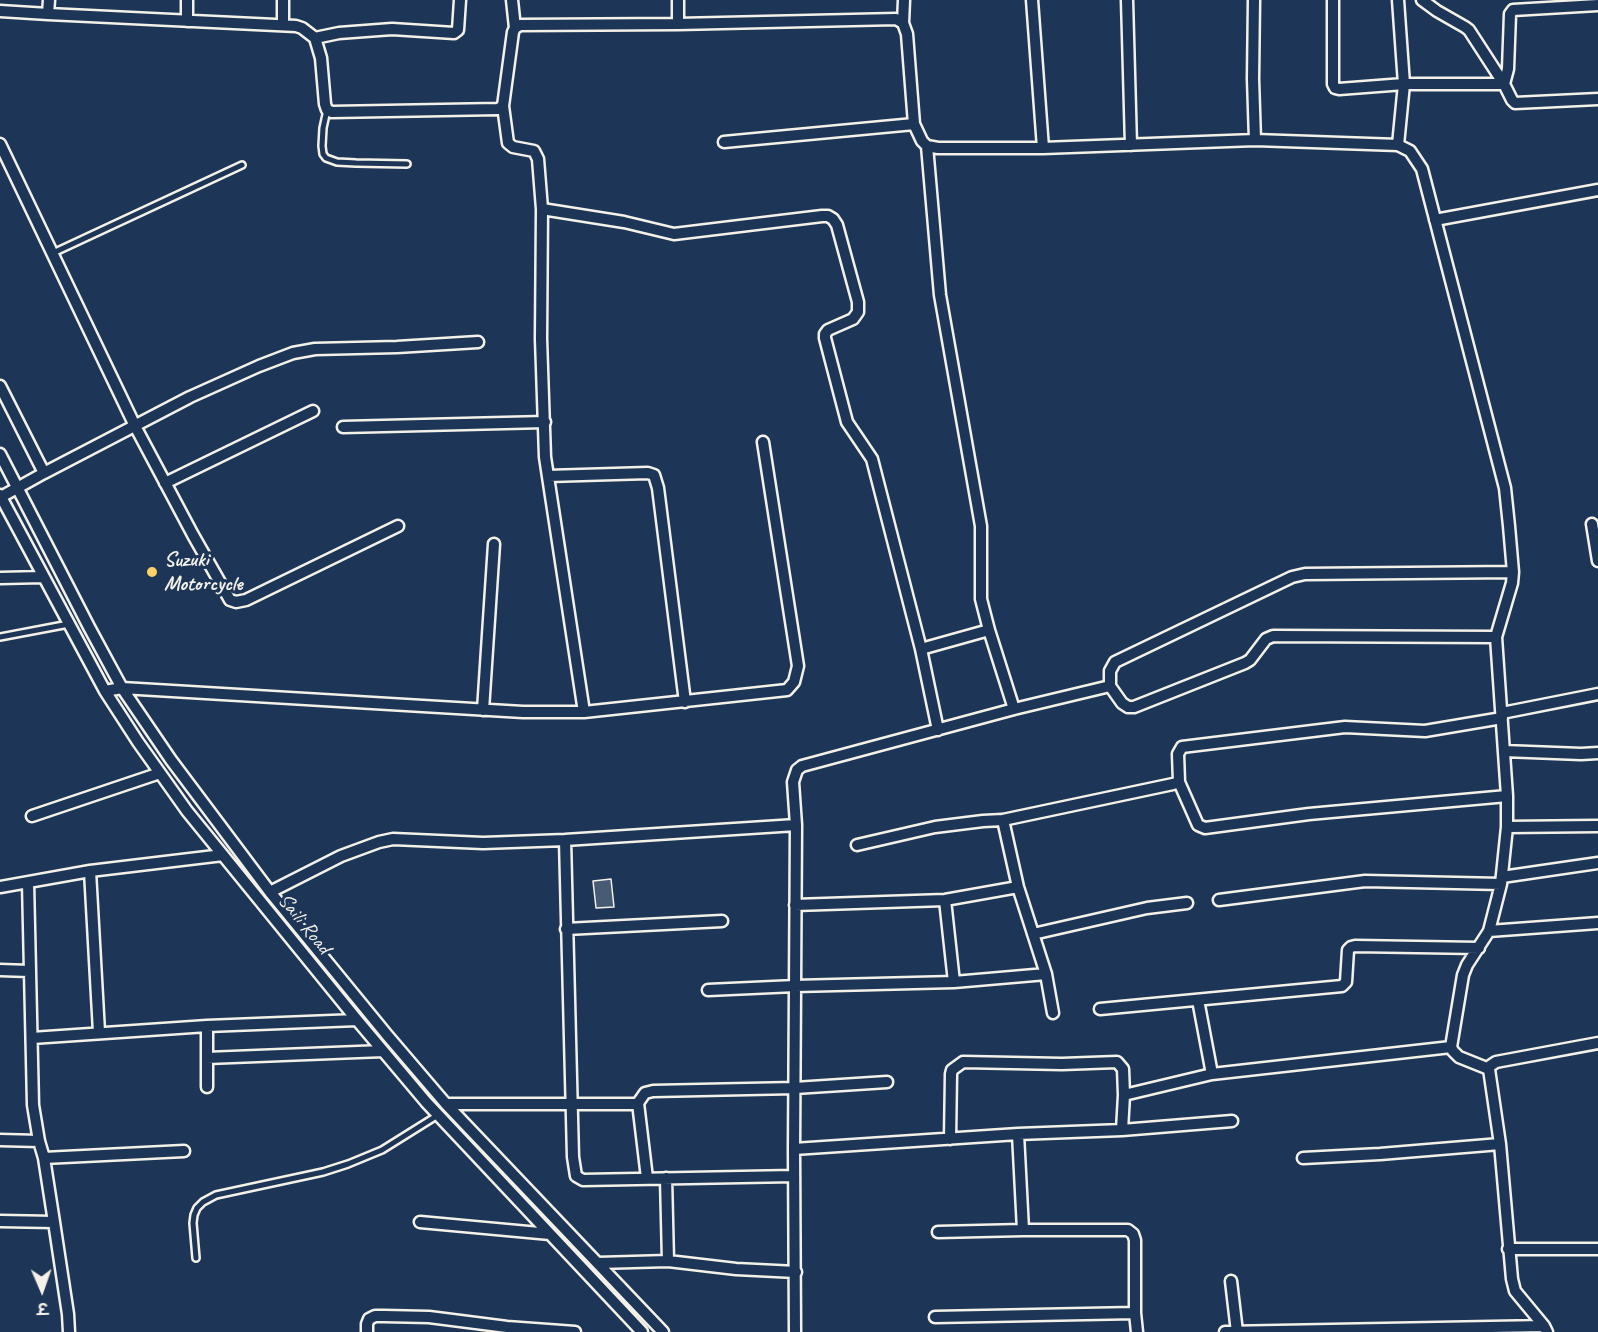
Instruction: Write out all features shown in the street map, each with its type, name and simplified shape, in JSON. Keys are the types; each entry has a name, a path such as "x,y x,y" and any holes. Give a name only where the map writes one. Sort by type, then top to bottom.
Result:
{"street":[{"path":"48,14 49,0"},
{"path":"187,0 187,21"},
{"path":"283,0 283,25"},
{"path":"315,38 339,33 392,29 454,33 458,30 460,0"},
{"path":"512,0 515,28 503,106 508,143 513,147 537,154 542,209 541,339 545,457 585,712"},
{"path":"678,0 678,24"},
{"path":"904,0 903,23 907,34 915,124 927,146 940,295 981,526 981,598 1014,710"},
{"path":"1032,0 1043,148"},
{"path":"1127,0 1131,145"},
{"path":"1254,0 1255,140"},
{"path":"1333,0 1333,86 1339,89 1404,84 1504,84"},
{"path":"1398,0 1404,84 1398,145"},
{"path":"1422,0 1465,27 1504,84 1512,100 1517,103 1598,99"},
{"path":"1504,84 1508,69 1510,14 1513,10 1598,5"},
{"path":"0,11 296,26 315,38 321,58 327,110 338,113 486,110 503,106"},
{"path":"515,28 520,25 678,24 887,18 903,23"},
{"path":"724,142 915,124"},
{"path":"927,146 938,148 1043,148 1255,140 1398,145 1410,151 1422,169 1505,488 1513,572 1512,583 1496,637 1507,796 1507,827 1501,881 1489,931 1463,975 1451,1047 1459,1057 1489,1069"},
{"path":"0,144 135,426 230,600 236,602 246,600 398,526"},
{"path":"1435,220 1598,190"},
{"path":"542,209 624,222 674,234 822,216 833,219 837,225 858,302 858,312 853,319 828,330 825,338 847,422 872,459 921,649 938,730"},
{"path":"0,496 190,397 293,353 315,349 478,342"},
{"path":"0,386 44,473"},
{"path":"165,483 313,411"},
{"path":"343,427 545,422"},
{"path":"105,691 122,688 483,710 585,712 787,690 797,677 798,666 763,442"},
{"path":"0,454 88,627 122,688 171,760 270,891 446,1104 663,1332"},
{"path":"548,476 648,473 654,475 658,488 685,702"},
{"name":"Saili Road","path":"0,496 105,691 187,811 357,1020 438,1115 642,1332"},
{"path":"1592,524 1598,561"},
{"path":"483,710 494,544"},
{"path":"1496,637 1273,636 1266,639 1245,663 1134,707 1128,707 1122,703 1110,686 1110,671 1115,662 1292,577 1305,574 1513,572"},
{"path":"0,578 43,577"},
{"path":"921,649 989,630"},
{"path":"795,1332 796,825 793,782 797,770 802,766 1110,686"},
{"path":"1507,796 1309,814 1205,828 1198,825 1179,782 1178,754 1182,747 1345,727 1425,731 1598,694"},
{"path":"1504,751 1598,753"},
{"path":"32,816 160,773"},
{"path":"857,845 935,827 1003,820 1179,782"},
{"path":"1003,820 1018,887 1046,974 1053,1013"},
{"path":"270,891 341,856 393,839 483,843 796,825"},
{"path":"1507,827 1598,826"},
{"path":"564,840 573,1157 578,1179 794,1176"},
{"path":"0,887 90,871 223,855"},
{"path":"1219,900 1365,881 1501,881 1598,863"},
{"path":"90,871 99,1032"},
{"path":"28,882 33,1105 44,1158 69,1332"},
{"path":"795,905 945,900 1018,887"},
{"path":"945,900 954,982"},
{"path":"1033,934 1147,908 1187,903"},
{"path":"566,929 722,921"},
{"path":"1489,931 1598,923"},
{"path":"1100,1009 1342,986 1346,982 1348,950 1355,946 1479,948"},
{"path":"0,970 29,971"},
{"path":"708,990 954,982 1046,974"},
{"path":"1198,1000 1212,1074"},
{"path":"32,1038 207,1026 357,1020"},
{"path":"207,1026 207,1087"},
{"path":"1546,1329 1515,1291 1512,1279 1500,1144 1489,1069 1496,1062 1598,1043"},
{"path":"1124,1095 1212,1074 1451,1047"},
{"path":"207,1058 384,1051"},
{"path":"950,1139 951,1074 952,1070 963,1062 1062,1064 1117,1062 1124,1069 1122,1130"},
{"path":"646,1178 638,1103 645,1093 653,1090 795,1089 887,1082"},
{"path":"446,1104 638,1103"},
{"path":"794,1149 1018,1134 1122,1130 1232,1121"},
{"path":"1018,1134 1023,1230"},
{"path":"0,1140 39,1141"},
{"path":"1303,1158 1500,1144"},
{"path":"44,1158 184,1152"},
{"path":"666,1178 668,1261"},
{"path":"0,1221 54,1222"},
{"path":"420,1222 550,1234"},
{"path":"938,1232 1128,1230 1135,1240 1137,1332"},
{"path":"1508,1249 1598,1249"},
{"path":"598,1263 668,1261 736,1269 796,1272"},
{"path":"1231,1281 1238,1332"},
{"path":"935,1317 1135,1313"},
{"path":"367,1332 369,1319 375,1316 429,1317 506,1329 575,1332"},
{"path":"1225,1332 1546,1329"}],"lane":[{"path":"327,110 322,146 323,154 327,159 356,164 407,164"},
{"path":"53,253 242,165"},
{"path":"0,637 69,624"},
{"path":"196,1258 194,1215 203,1202 216,1195 323,1172 348,1164 382,1150 438,1115"}],"building":[{"path":"611,879 614,907 596,908 593,881"}],"place":[{"name":"Suzuki Motorcycle","path":"152,572"}]}
